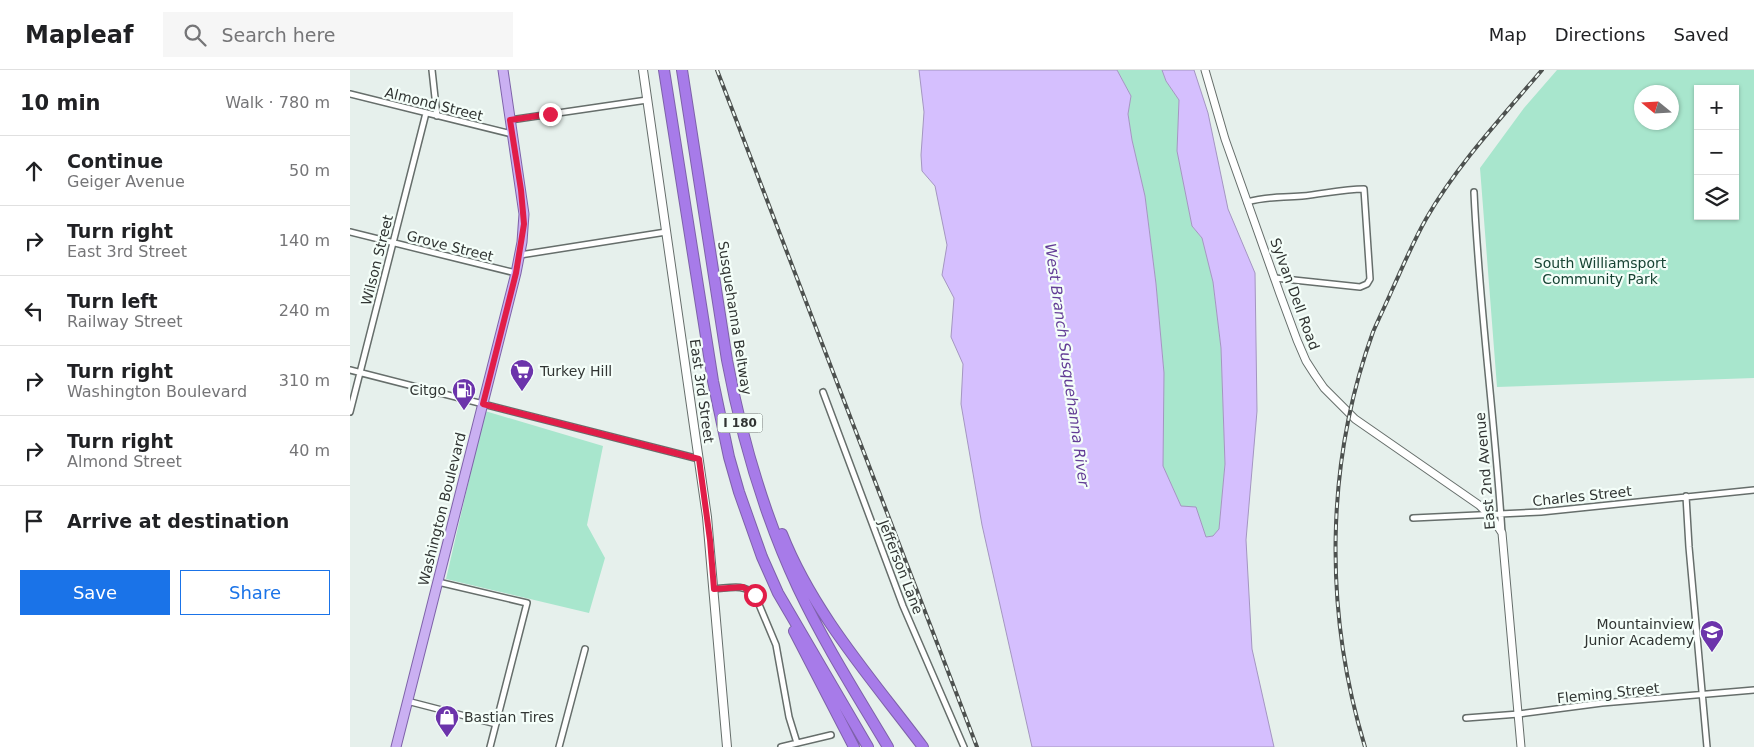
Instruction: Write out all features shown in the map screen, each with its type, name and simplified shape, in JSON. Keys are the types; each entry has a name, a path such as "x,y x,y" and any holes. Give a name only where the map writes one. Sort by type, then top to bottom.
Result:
{"highway":[{"name":"I 180","path":"664,70 713,381 729,457 750,526 778,593 868,747"},
{"name":"Susquehanna Beltway","path":"682,70 727,360 742,434 768,517 799,590 827,643 888,747"},
{"path":"742,434 783,537 812,596 841,638 923,747"},
{"path":"778,593 790,624 854,747"}],"main road":[{"name":"Washington Boulevard","path":"396,747 520,255 524,214 503,70"},
{"name":"East 3rd Street","path":"643,70 710,540 727,747"}],"street":[{"path":"432,70 437,116"},
{"name":"Sylvan Dell Road","path":"1205,70 1224,140 1306,361 1324,388 1355,419 1466,495 1488,513 1502,533"},
{"name":"Almond Street","path":"350,94 512,134"},
{"path":"510,120 647,100"},
{"name":"Wilson Street","path":"350,412 426,113"},
{"path":"1247,202 1264,197 1301,196 1364,189 1370,279 1367,284 1360,287 1275,278"},
{"name":"East 2nd Avenue","path":"1474,192 1476,233 1522,747"},
{"name":"Grove Street","path":"350,232 516,273"},
{"path":"520,255 666,232"},
{"path":"350,370 699,459"},
{"name":"Jefferson Lane","path":"823,392 903,606 964,747"},
{"name":"Charles Street","path":"1413,518 1605,506 1754,490"},
{"path":"1686,496 1707,747"},
{"path":"438,582 526,603 490,747"},
{"path":"714,589 738,586 753,593 776,645 789,717 797,743"},
{"path":"559,747 585,648"},
{"name":"Fleming Street","path":"1466,718 1519,714 1602,703 1754,690"},
{"path":"408,701 496,724"},
{"path":"781,747 831,735"}],"green space":[{"path":"1117,70 1162,70 1166,81 1179,100 1177,151 1192,226 1202,238 1213,282 1221,348 1225,464 1219,529 1213,536 1206,537 1181,506 1163,466 1164,373 1156,284 1145,196 1128,114 1131,96"},
{"name":"South Williamsport Community Park","path":"1557,70 1754,70 1754,378 1497,387 1480,168 1524,108"},
{"path":"485,411 603,446 587,525 605,558 589,613 446,579"}],"water":[{"name":"West Branch Susquehanna River","path":"919,70 1117,70 1131,96 1128,114 1145,196 1156,284 1164,373 1163,466 1181,506 1196,507 1206,537 1213,536 1219,529 1225,464 1221,348 1213,282 1202,238 1192,226 1177,151 1179,100 1166,81 1162,70 1194,70 1208,113 1228,209 1255,273 1257,411 1246,540 1252,649 1274,747 1032,747 982,525 961,404 963,364 951,337 954,298 942,275 947,245 935,186 922,171 921,155 924,112"}],"railway":[{"path":"717,70 977,747"},
{"path":"1365,747 1352,696 1342,644 1337,592 1336,539 1339,486 1346,434 1357,382 1373,332 1426,219 1466,161 1542,70"}],"place":[{"name":"Turkey Hill","path":"522,392"},
{"name":"Citgo","path":"464,411"},
{"name":"Mountainview Junior Academy","path":"1712,653"},
{"name":"Bastian Tires","path":"447,738"}],"route":[{"path":"550,114 510,120 521,190 524,224 516,273 483,404 699,459 710,540 714,589 738,586 755,595"}]}
